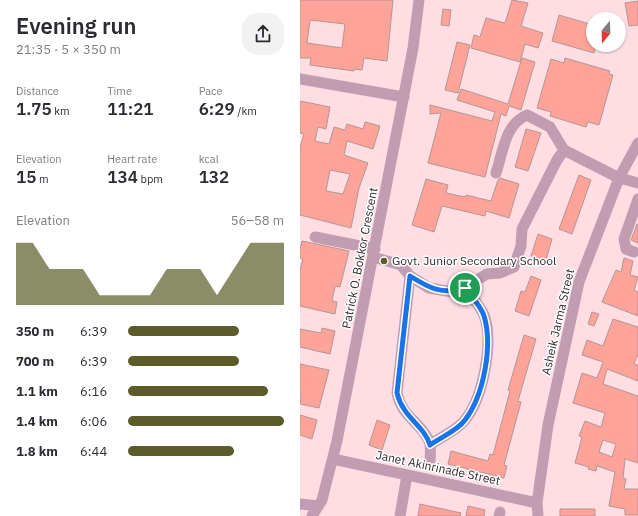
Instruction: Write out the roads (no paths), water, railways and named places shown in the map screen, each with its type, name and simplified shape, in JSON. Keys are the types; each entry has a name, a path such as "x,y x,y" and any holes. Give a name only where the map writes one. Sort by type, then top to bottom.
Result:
{"street":[{"name":"Patrick O. Bokkor Crescent","path":"312,516 322,500 333,459 404,97 418,20 419,0"},
{"path":"300,79 404,97"},
{"path":"496,173 510,128 517,119 527,115 550,127 564,150 619,178 638,183"},
{"name":"Asheik Jarma Street","path":"538,516 537,503 548,425 579,282 619,178 638,143"},
{"path":"315,237 374,253 401,265 410,276 429,288 452,292 465,288 487,274 500,273 514,267 521,246 522,229 554,166 564,150"},
{"path":"634,252 626,249 624,242 638,199"},
{"path":"410,276 397,393 404,410 428,439 430,445 430,460"},
{"path":"430,445 465,420 475,401 481,383 487,354 488,335 484,314 465,288"},
{"name":"Janet Akinrinade Street","path":"333,459 537,503"},
{"path":"400,516 407,475"},
{"path":"300,504 318,506"}],"place":[{"name":"Govt. Junior Secondary School","path":"384,261"}]}
